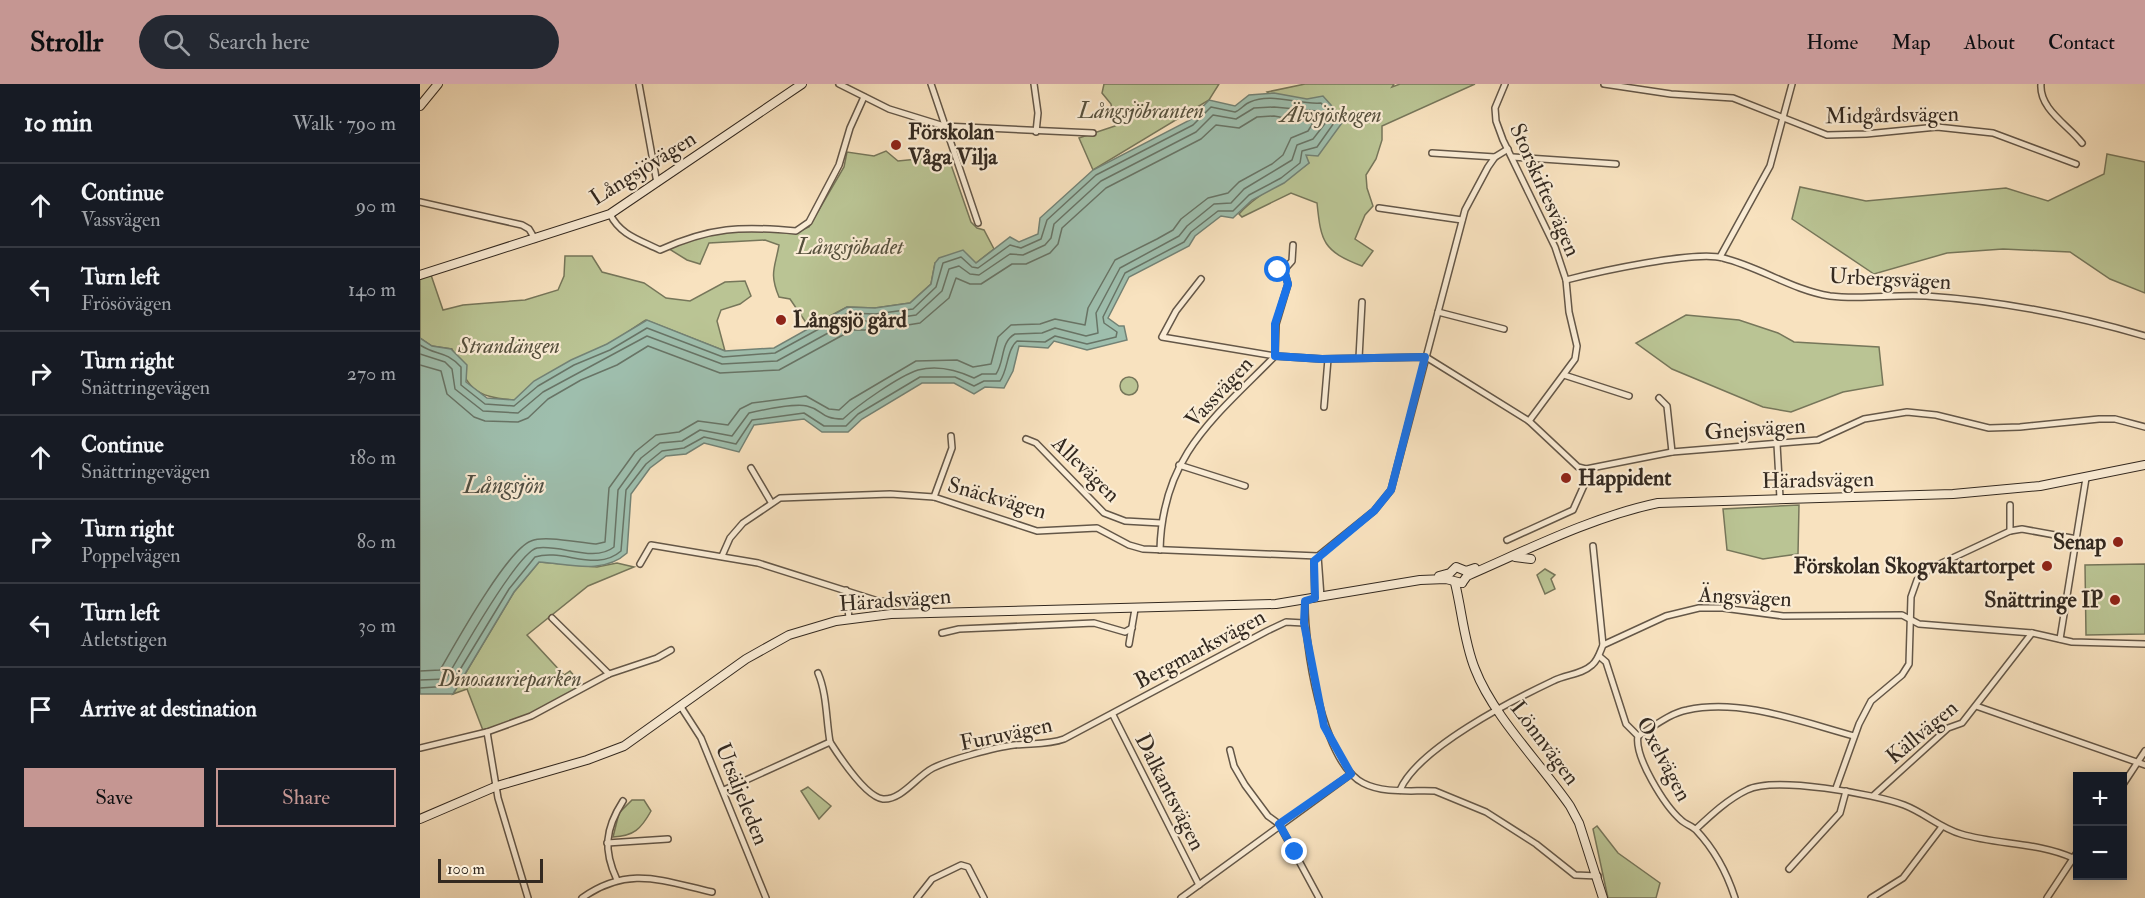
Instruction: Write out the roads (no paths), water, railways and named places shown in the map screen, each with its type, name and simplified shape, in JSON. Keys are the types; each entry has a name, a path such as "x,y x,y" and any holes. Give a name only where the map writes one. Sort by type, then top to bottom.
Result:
{"street":[{"path":"420,106 438,84"},
{"path":"639,84 657,183"},
{"name":"Långsjövägen","path":"420,275 610,214 802,84"},
{"path":"839,84 898,112 944,126 1093,134"},
{"path":"931,84 978,223"},
{"path":"1034,84 1038,113 1036,132"},
{"name":"Storskiftesvägen","path":"1505,84 1495,115 1508,149 1545,224 1566,280 1569,312 1577,346 1575,359 1564,375"},
{"name":"Midgårdsvägen","path":"1604,84 1671,94 1733,98 1781,116 1812,132 1827,135 1937,127 1976,131 1993,134 2076,164"},
{"path":"1720,257 1770,166 1781,116 1792,84"},
{"path":"2041,84 2041,94 2047,105 2082,143"},
{"path":"610,214 616,227 660,250 699,235 730,228 796,231 803,228 809,222 840,165 850,128 864,97"},
{"path":"1318,598 1314,561 1317,556 1374,511 1391,490 1462,220 1474,190 1495,157 1508,149"},
{"path":"1432,153 1495,157"},
{"path":"1513,157 1616,164"},
{"path":"420,202 522,225 529,228 535,239"},
{"path":"1379,208 1462,220"},
{"name":"Vassvägen","path":"1160,550 1165,500 1179,465 1202,432 1275,356 1275,324 1288,284 1284,270 1292,261 1293,245"},
{"name":"Urbergsvägen","path":"1566,280 1696,256 1720,257 1793,285 1830,296 1912,295 1960,299 2093,321 2145,336"},
{"path":"1270,267 1284,270"},
{"path":"1201,279 1176,311 1162,337 1275,356 1328,359 1425,357 1529,421 1578,467 1586,470 1586,482 1573,510 1507,540"},
{"path":"1359,358 1362,302"},
{"path":"1438,312 1504,329"},
{"path":"1324,407 1328,359"},
{"path":"1529,421 1564,375 1629,396"},
{"path":"1659,398 1666,406 1672,452"},
{"name":"Gnejsvägen","path":"1586,470 1672,452 1818,440 1864,419 1907,412 1936,414 1996,428 2098,419 2115,419 2145,427"},
{"path":"934,497 952,448 951,436"},
{"name":"Allevägen","path":"1026,439 1036,443 1104,513 1125,521 1161,523"},
{"path":"1777,444 1780,498"},
{"path":"1179,465 1245,486"},
{"name":"Häradsvägen","path":"420,819 497,786 615,750 639,737 761,650 789,635 849,618 891,614 1135,609 1305,601 1420,580 1459,578 1610,516 1658,503 1953,494 2040,486 2145,465"},
{"path":"751,468 771,502"},
{"path":"2060,639 2086,478"},
{"name":"Snäckvägen","path":"722,556 735,532 771,502 788,496 890,494 934,497 1026,529 1049,531 1091,526 1137,548 1317,556"},
{"path":"2010,505 2010,531"},
{"path":"1836,788 1854,736 1871,701 1902,675 1909,664 1911,597 1917,580 1931,568 2010,531 2022,529 2077,539"},
{"path":"1549,550 1556,538"},
{"path":"640,564 651,545 722,556 767,566 878,601 921,602"},
{"path":"1400,790 1413,772 1441,747 1498,710 1555,680 1580,673 1595,663 1603,645 1593,546"},
{"path":"1512,556 1531,559"},
{"name":"Lönnvägen","path":"1459,578 1461,609 1474,668 1498,710 1570,806 1580,823 1603,898"},
{"path":"846,590 849,618"},
{"path":"1305,601 1304,623 1324,726 1351,774 1361,783 1377,789 1435,791 1486,812 1536,844 1575,875 1598,876"},
{"name":"Ängsvägen","path":"1603,645 1666,616 1699,608 1723,608 1783,616 1902,615 1919,624 2032,633 2104,644 2145,644"},
{"path":"1129,644 1135,609"},
{"path":"552,618 609,674"},
{"name":"Bergmarksvägen","path":"1113,715 1267,631 1286,622 1304,623"},
{"name":"Häradsvägen","path":"942,633 956,629 1094,623 1125,632 1132,628"},
{"name":"Källvägen","path":"1874,795 1948,728 1962,723 2032,633"},
{"path":"420,748 487,732 531,716 609,674 657,658 671,650"},
{"name":"Oxelvägen","path":"1599,656 1606,662 1626,724 1638,736 1638,751 1661,797 1683,822 1696,829 1723,866 1735,898"},
{"name":"Furuvägen","path":"818,673 824,687 825,713 830,742 841,759 873,795 887,799 894,798 934,767 1012,745 1057,742 1113,715"},
{"path":"1976,706 2145,765"},
{"name":"Utsäljeleden","path":"681,707 701,738 766,898"},
{"path":"1638,736 1688,709 1728,708 1752,710 1854,736"},
{"name":"Dalkantsvägen","path":"1113,715 1199,885"},
{"path":"487,732 497,786 528,898"},
{"path":"724,790 830,742"},
{"path":"1230,750 1234,766 1252,796 1273,822 1279,824 1319,898"},
{"path":"2127,778 2145,751"},
{"path":"1181,898 1279,824 1351,774"},
{"path":"1696,829 1717,810 1748,789 1764,786 1836,788 1874,795 1906,806 1941,828 1971,837 2028,845 2073,858 2047,898"},
{"path":"1789,869 1840,813 1846,791"},
{"path":"617,880 609,863 607,843 612,822 623,801"},
{"path":"1871,898 1903,878 1941,828"},
{"path":"607,843 668,839"},
{"path":"917,898 932,879 961,865 968,867 984,898"},
{"path":"582,898 617,880 642,876 712,892"}],"water":[{"name":"Långsjön","path":"1274,93 1307,99 1323,96 1339,114 1347,116 1318,156 1306,155 1309,163 1284,183 1252,200 1233,218 1221,216 1195,236 1189,246 1129,277 1108,318 1119,326 1124,326 1127,340 1087,350 1054,341 1048,348 1019,346 1013,371 1004,388 985,387 974,394 954,383 922,383 862,419 848,432 822,432 804,419 754,425 739,452 704,443 686,454 666,456 650,468 631,494 627,553 618,560 597,566 539,562 514,592 453,694 420,694 420,338 432,346 451,349 467,365 466,382 487,398 514,400 534,381 571,360 607,344 647,320 725,351 774,348 847,307 875,308 910,303 931,284 935,263 939,258 963,250 976,263 1010,237 1019,242 1038,234 1040,218 1093,170 1190,120 1209,100 1235,106 1249,95"}],"place":[{"name":"Förskolan Våga Vilja","path":"896,145"},
{"name":"Långsjö gård","path":"781,320"},
{"name":"Happident","path":"1566,478"},
{"name":"Senap","path":"2118,542"},
{"name":"Förskolan Skogvaktartorpet","path":"2047,566"},
{"name":"Snättringe IP","path":"2115,600"}],"park label":[{"name":"Långsjöbranten","path":"1141,111"},
{"name":"Älvsjöskogen","path":"1331,115"},
{"name":"Långsjöbadet","path":"850,247"},
{"name":"Strandängen","path":"509,346"},
{"name":"Dinosaurieparken","path":"510,679"}]}
